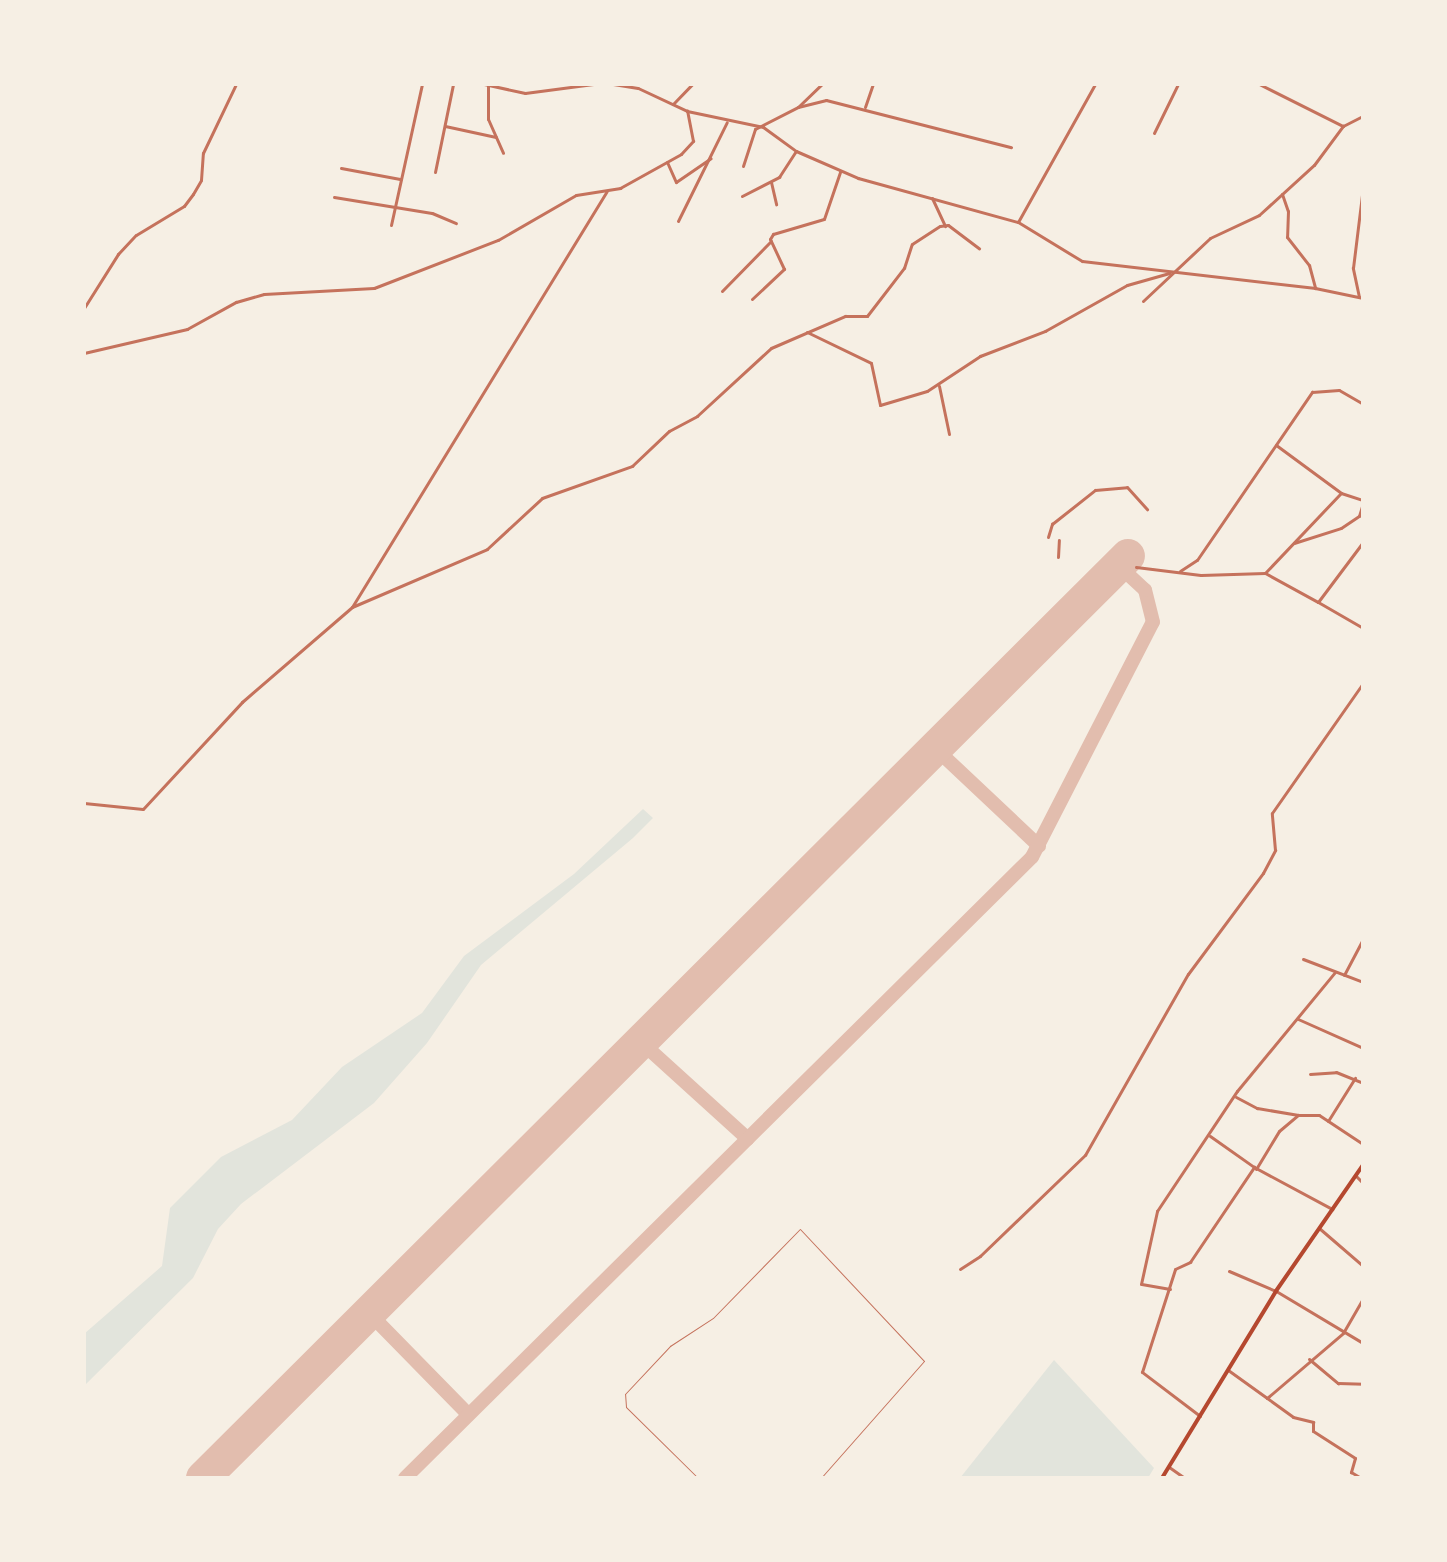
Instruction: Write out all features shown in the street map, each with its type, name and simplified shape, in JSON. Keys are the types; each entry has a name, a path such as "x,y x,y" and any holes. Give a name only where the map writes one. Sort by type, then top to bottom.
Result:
{"main road":[{"path":"1162,1478 1276,1291 1363,1165"}],"street":[{"path":"84,308 118,254 136,235 184,206 193,194 203,153 226,114 236,84"},
{"path":"391,225 422,84"},
{"path":"435,172 453,84"},
{"path":"503,153 486,108 486,85 525,93 593,84"},
{"path":"613,84 638,88 687,111 727,122 763,127 796,151 840,172 1018,222 1082,261 1169,273 1315,288 1361,297 1353,268 1363,186"},
{"path":"673,104 692,84"},
{"path":"743,166 755,129 798,107 822,84"},
{"path":"865,108 873,84"},
{"path":"1018,222 1095,84"},
{"path":"1154,133 1178,84"},
{"path":"1259,84 1276,86 1343,126"},
{"path":"798,107 826,100 1011,147"},
{"path":"84,353 187,329 236,302 264,294 374,288 498,240 576,195 606,192 667,162 693,141 687,111"},
{"path":"1143,301 1169,273 1210,238 1259,215 1314,165 1343,126 1363,116"},
{"path":"678,221 713,157 727,122"},
{"path":"445,126 497,138"},
{"path":"742,196 771,182 796,151"},
{"path":"667,162 676,182 713,157"},
{"path":"341,168 400,179"},
{"path":"722,291 771,241 773,234 824,219 840,172"},
{"path":"771,182 776,204"},
{"path":"352,607 606,192"},
{"path":"1282,194 1288,211 1287,237 1309,265 1315,288"},
{"path":"334,197 395,210 432,213 456,223"},
{"path":"932,198 945,226 979,248"},
{"path":"84,803 143,809 242,702 352,607 487,549 542,498 632,466 669,431 697,416 749,363 845,316 867,316 904,268 912,244 945,226"},
{"path":"752,299 784,269 771,241"},
{"path":"807,332 871,363 880,405 927,391 989,352 1045,331 1127,285 1169,273"},
{"path":"927,391 938,384"},
{"path":"884,405 938,384"},
{"path":"938,384 949,434"},
{"path":"1180,571 1197,560 1312,392 1339,390 1363,404"},
{"path":"1276,445 1341,493 1363,502 1359,516 1341,528 1294,543"},
{"path":"1048,537 1052,524 1095,490 1127,487 1147,509"},
{"path":"1265,573 1341,493"},
{"path":"1058,557 1059,540"},
{"path":"1318,602 1363,542"},
{"path":"1136,567 1265,573 1363,628"},
{"path":"960,1269 980,1256 1085,1155 1188,974 1263,873 1275,850 1272,813 1363,683"},
{"path":"1344,975 1363,939"},
{"path":"1303,959 1363,982"},
{"path":"1170,1289 1141,1284 1157,1211 1236,1097 1335,972"},
{"path":"1298,1019 1363,1048"},
{"path":"1310,1074 1336,1072 1363,1083"},
{"path":"1328,1121 1355,1078"},
{"path":"1236,1097 1257,1108 1319,1115 1363,1144"},
{"path":"1200,1416 1142,1374 1158,1311 1170,1289 1175,1269 1190,1262 1279,1131 1298,1115"},
{"path":"1210,1136 1255,1168 1332,1209"},
{"path":"1356,1176 1363,1183"},
{"path":"1319,1228 1363,1266"},
{"path":"1229,1271 1276,1291 1363,1343"},
{"path":"1267,1398 1343,1333 1363,1299"},
{"path":"1309,1359 1338,1383 1363,1384"},
{"path":"1228,1370 1293,1417 1313,1422 1313,1431 1355,1458 1351,1472 1361,1478"},
{"path":"1363,1417 1363,1423"},
{"path":"1169,1467 1185,1478"}],"lane":[{"path":"698,1478 626,1407 625,1394 670,1346 713,1318 800,1229 924,1361 821,1478"}],"shaded area":[{"path":"643,809 653,818 633,838 481,965 427,1043 374,1103 241,1204 218,1229 193,1278 84,1386 84,1334 162,1266 170,1208 221,1157 292,1120 342,1067 422,1013 464,956 574,874"},
{"path":"1054,1360 1154,1468 1148,1478 960,1478"}],"taxiway":[{"path":"405,1478 1032,857 1153,622 1145,590 1118,565"},
{"path":"935,748 1039,846"},
{"path":"641,1042 748,1139"},
{"path":"369,1313 468,1414"},
{"path":"211,1471 218,1478"}],"runway":[{"path":"203,1478 1128,556"}]}
